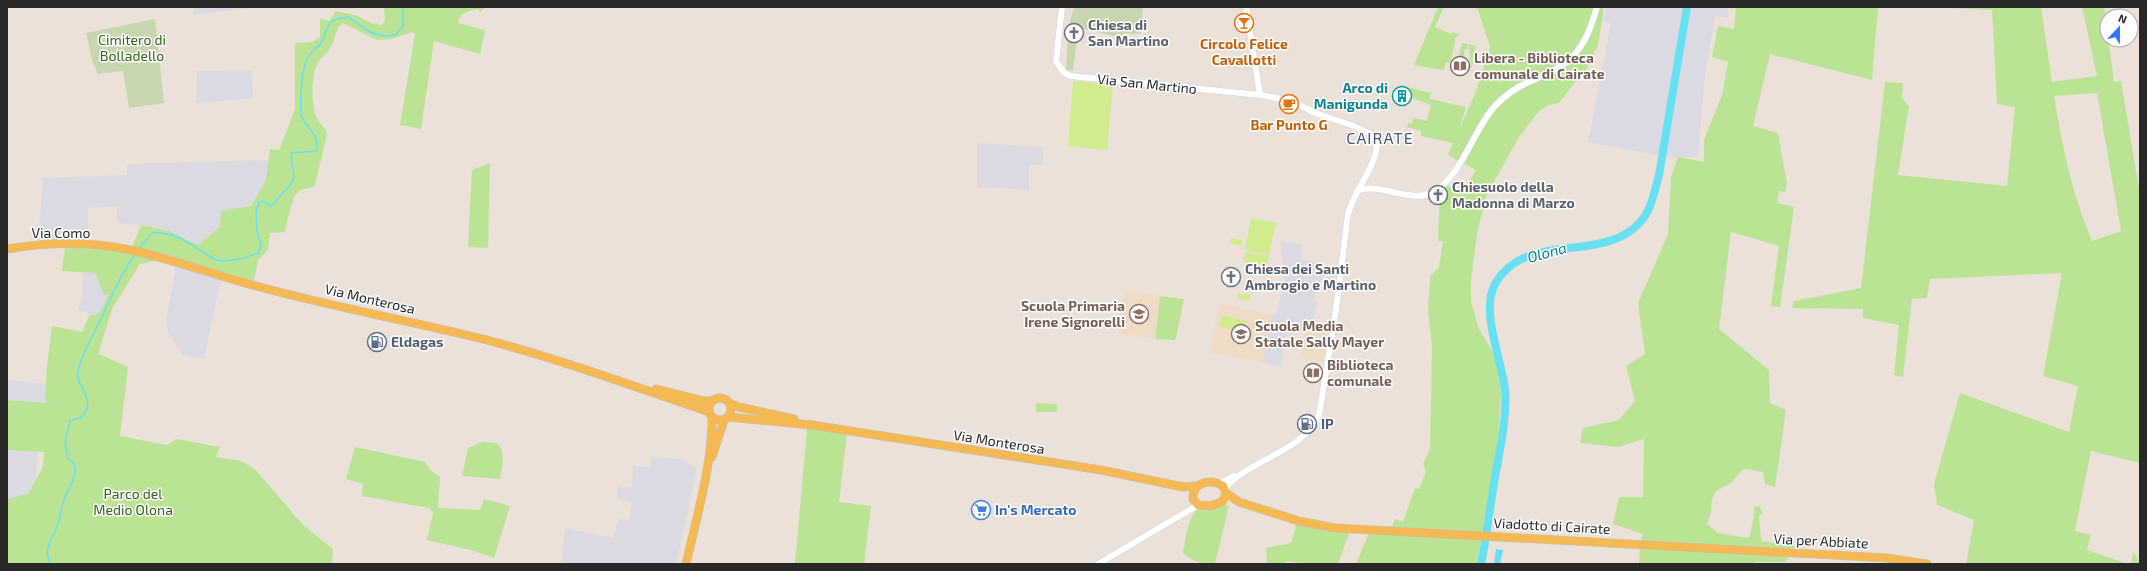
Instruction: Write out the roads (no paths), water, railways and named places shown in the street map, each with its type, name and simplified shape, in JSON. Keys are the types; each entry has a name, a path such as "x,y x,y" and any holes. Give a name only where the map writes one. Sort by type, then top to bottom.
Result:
{"main road":[{"name":"Via Como","path":"7,249 40,244 62,243 116,247"},
{"name":"Via Monterosa","path":"116,247 129,249 256,286 490,341 618,380 704,401 712,401"},
{"name":"Via Monterosa","path":"618,380 711,415"},
{"path":"686,564 703,487 712,430 712,401 721,398 729,403 730,412 726,418 703,487"},
{"name":"Via Monterosa","path":"729,403 812,424"},
{"path":"711,415 726,418"},
{"name":"Via Monterosa","path":"726,418 812,424 1101,470 1182,487 1195,496"},
{"path":"1209,482 1223,489 1232,499 1259,509 1223,502 1212,506 1195,496 1209,482"},
{"path":"1223,489 1223,502"},
{"name":"Viadotto di Cairate","path":"1259,509 1323,526 1390,531 1712,548"},
{"name":"Via per Abbiate","path":"1712,548 1887,558 1927,564"}],"street":[{"name":"Via San Martino","path":"1062,7 1056,61 1064,73 1071,76 1260,95 1285,99 1315,114 1351,125 1371,134 1377,140 1377,151 1364,179"},
{"path":"1246,7 1260,95"},
{"path":"1358,190 1370,189 1419,195 1436,190 1455,169 1493,108 1502,99 1520,85 1567,62 1584,42 1596,7"},
{"path":"1364,179 1370,189"},
{"path":"1223,489 1233,479 1244,474 1292,444 1311,427 1319,415 1336,310 1348,214 1352,199 1364,179"},
{"path":"1098,564 1184,511 1195,496"}],"water":[{"path":"1496,549 1503,550 1500,564 1494,564"}],"waterway":[{"path":"139,249 152,233 161,233 178,238 216,260 232,260 258,253 261,246 257,231 256,211 259,203 262,201 271,206 290,186 294,177 291,153 317,151 316,139 305,124 301,114 301,92 303,74 307,59 321,43 331,22 349,17 370,32 381,36 395,35 403,27 403,7"},
{"path":"463,7 476,7"},
{"name":"Olona","path":"1481,564 1503,434 1505,412 1505,390 1491,321 1491,295 1495,284 1509,267 1526,257 1546,251 1608,242 1626,234 1642,220 1653,198 1659,175 1687,7"},
{"path":"50,564 47,553 49,544 59,522 62,506 75,474 74,463 68,459 65,442 70,421 82,417 88,404 78,377 78,371 85,352 116,287 135,254"}],"place":[{"name":"Circolo Felice Cavallotti","path":"1244,23"},
{"name":"Chiesa di San Martino","path":"1074,33"},
{"name":"Libera - Biblioteca comunale di Cairate","path":"1460,66"},
{"name":"Arco di Manigunda","path":"1402,96"},
{"name":"Bar Punto G","path":"1289,104"},
{"name":"Chiesuolo della Madonna di Marzo","path":"1438,195"},
{"name":"Chiesa dei Santi Ambrogio e Martino","path":"1231,277"},
{"name":"Scuola Primaria Irene Signorelli","path":"1139,314"},
{"name":"Scuola Media Statale Sally Mayer","path":"1241,334"},
{"name":"Eldagas","path":"377,342"},
{"name":"Biblioteca comunale","path":"1313,373"},
{"name":"IP","path":"1307,424"},
{"name":"In's Mercato","path":"981,510"}],"district":[{"name":"CAIRATE","path":"1380,138"}],"park label":[{"name":"Cimitero di Bolladello","path":"132,48"},
{"name":"Parco del Medio Olona","path":"133,502"}]}
